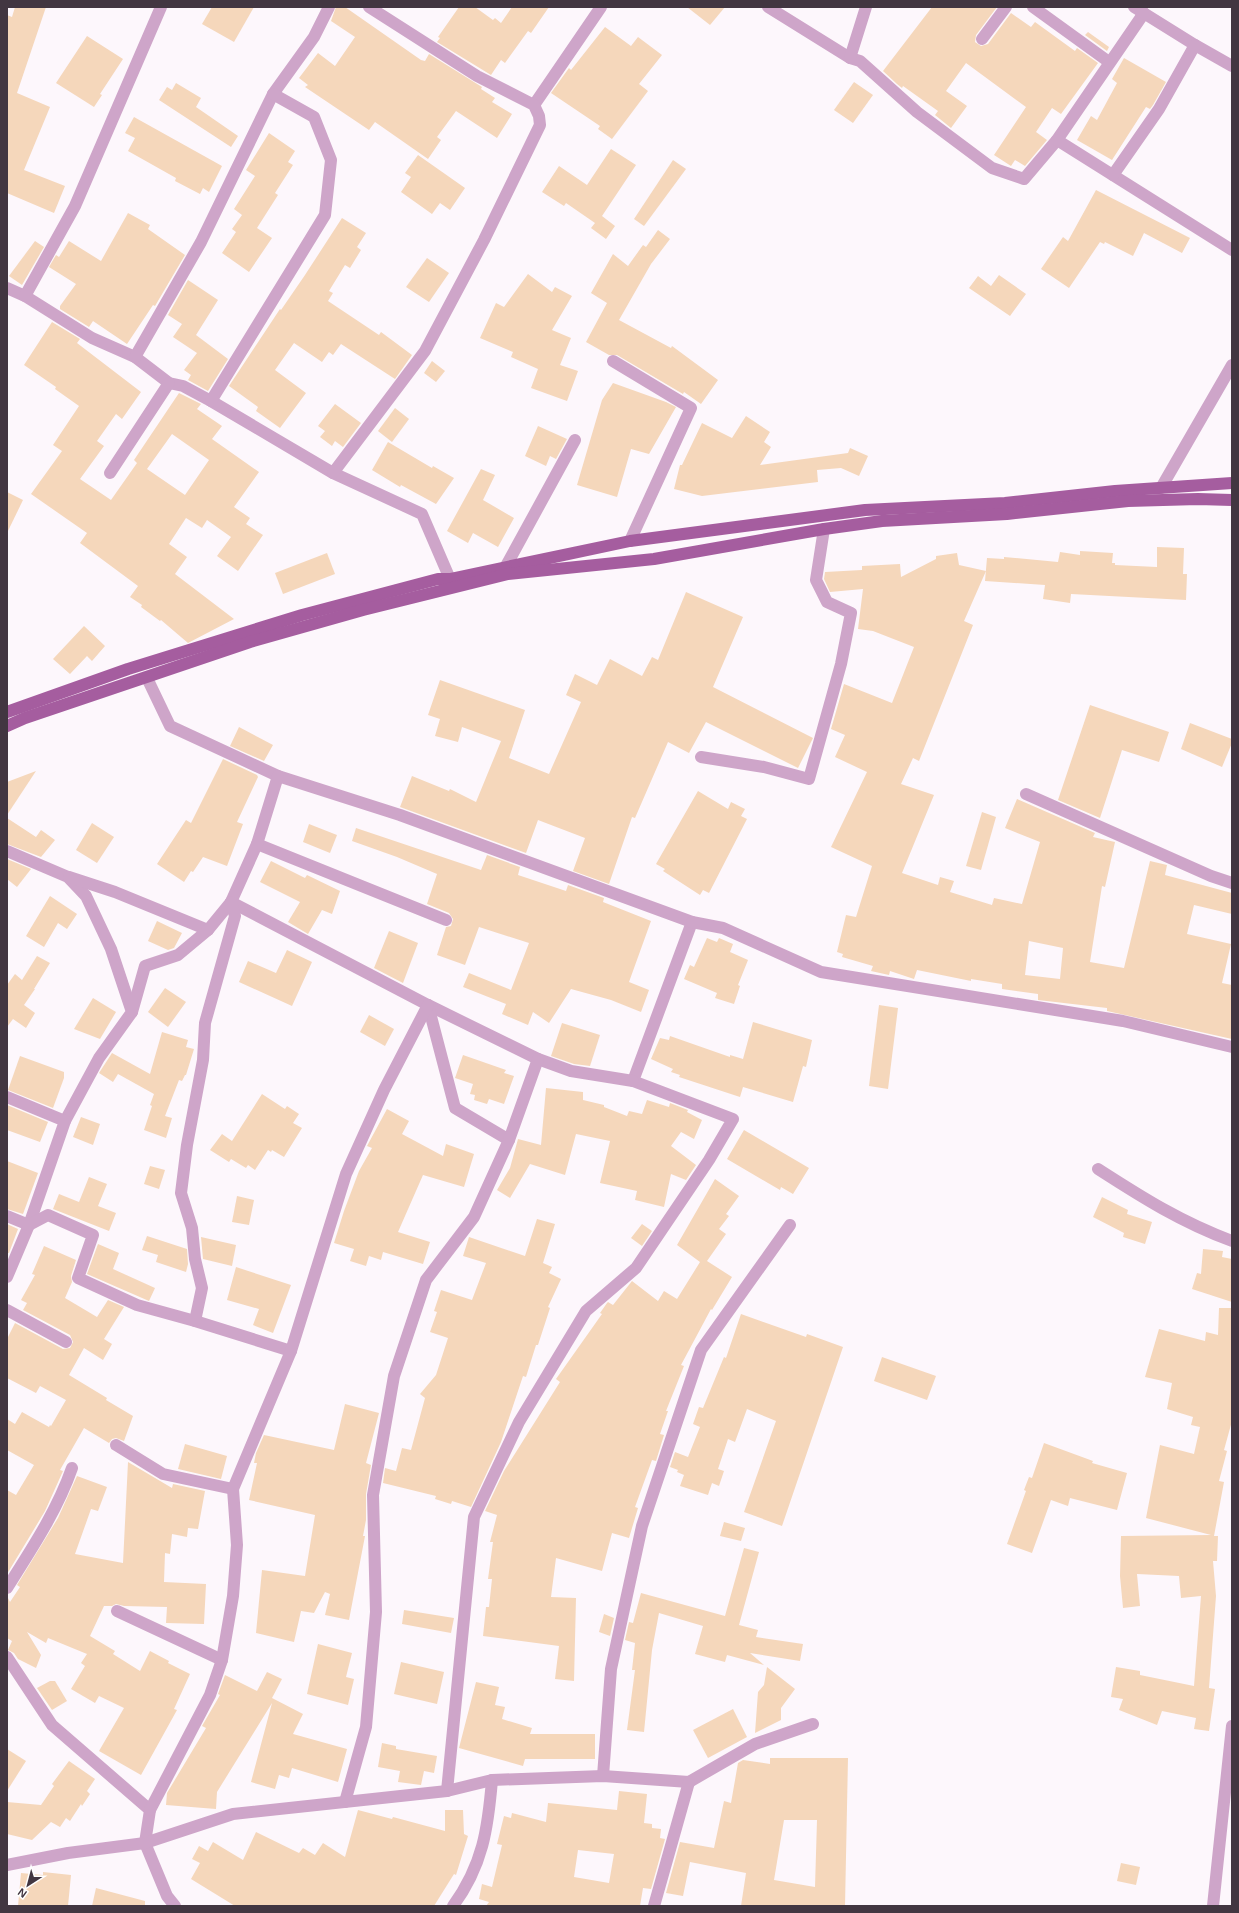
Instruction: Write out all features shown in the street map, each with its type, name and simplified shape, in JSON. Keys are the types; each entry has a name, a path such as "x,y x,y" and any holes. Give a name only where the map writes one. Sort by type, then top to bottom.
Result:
{"main road":[{"path":"7,712 128,669 302,614 438,579 450,579 630,541 865,510 1005,503 1115,491 1232,483"},
{"path":"7,726 25,718 250,642 363,610 508,574 654,559 824,529 882,521 1007,514 1128,501 1198,499 1232,500"}],"street":[{"path":"25,296 75,206 161,7"},
{"path":"135,357 201,242 273,94 314,37 329,7"},
{"path":"333,473 425,351 487,234 540,125 539,116 534,105 477,76 369,7"},
{"path":"534,105 602,7"},
{"path":"768,7 850,58 860,61 917,112 992,168 1024,179 1057,140 1109,62 1139,10 1232,66"},
{"path":"850,58 866,7"},
{"path":"982,39 1006,7"},
{"path":"1033,7 1109,62"},
{"path":"1113,175 1159,109 1195,45"},
{"path":"210,401 325,215 331,160 314,117 273,94"},
{"path":"1057,140 1232,250"},
{"path":"7,288 25,296 92,338 135,357 169,383 183,386 333,473 422,514 450,579"},
{"path":"613,362 692,408 630,541"},
{"path":"1161,488 1232,365"},
{"path":"110,473 169,383"},
{"path":"506,566 575,440"},
{"path":"702,757 764,767 809,779 841,664 851,613 827,602 816,580 824,529"},
{"path":"147,678 170,726 278,776 400,815 692,922 723,928 821,972 1123,1021 1232,1047"},
{"path":"7,1277 29,1225 65,1121 99,1058 132,1012 145,966 178,954 208,930 231,902 257,844 278,776"},
{"path":"1026,794 1211,876 1232,882"},
{"path":"257,844 446,920"},
{"path":"7,851 68,877 114,892 208,930"},
{"path":"68,877 86,896 105,936 111,949 132,1012"},
{"path":"231,902 428,1005 538,1059 570,1072 633,1081 733,1119 709,1160 636,1268 586,1311 519,1422 474,1517 448,1791"},
{"path":"195,1321 202,1288 195,1259 192,1228 181,1193 187,1145 203,1060 205,1023 235,916 231,902"},
{"path":"633,1081 692,922"},
{"path":"428,1005 455,1108 509,1140"},
{"path":"175,1906 167,1896 145,1843 150,1810 210,1695 222,1660 233,1596 236,1553 233,1489 291,1351 346,1174 384,1090 428,1005"},
{"path":"345,1802 366,1727 376,1612 373,1495 394,1376 426,1280 474,1217 509,1140 538,1059"},
{"path":"7,1097 65,1121"},
{"path":"1098,1169 1158,1207 1202,1230 1232,1241"},
{"path":"29,1225 48,1215 93,1235 78,1278 137,1305 195,1321 291,1351"},
{"path":"7,1216 29,1225"},
{"path":"603,1776 611,1669 642,1526 701,1350 790,1225"},
{"path":"7,1310 66,1342"},
{"path":"116,1445 163,1474 233,1489"},
{"path":"7,1588 46,1523 66,1486 72,1468"},
{"path":"117,1611 222,1660"},
{"path":"7,1657 52,1725 150,1810"},
{"path":"7,1866 68,1853 145,1843 233,1814 448,1791 492,1780 603,1776 689,1782 755,1744 813,1724"},
{"path":"1213,1906 1230,1759 1232,1726"},
{"path":"454,1906 479,1858 488,1827 492,1780"},
{"path":"654,1906 689,1782"}],"building":[{"path":"15,7 46,7 17,93 50,107 24,170 65,186 54,213 7,193 7,15 12,17"},
{"path":"212,7 254,7 234,42 202,24"},
{"path":"336,7 345,7 421,60 425,61 429,54 482,87 481,89 495,98 492,102 512,114 497,138 456,111 437,137 441,140 428,159 375,122 369,130 305,87 308,85 299,78 318,53 335,66 355,37 331,21"},
{"path":"459,7 475,7 493,20 495,18 501,23 512,7 549,7 531,33 528,31 505,63 501,60 491,75 437,42 440,38 438,37"},
{"path":"687,7 725,7 710,25"},
{"path":"932,7 997,7 976,35 975,42 981,46 988,44 1011,13 1031,27 1035,22 1075,51 1077,48 1098,63 1061,114 1052,108 1036,132 1047,140 1025,166 1015,160 1011,166 994,155 1026,107 966,63 946,91 967,106 951,128 935,115 938,111 903,86 902,88 883,71"},
{"path":"605,27 631,46 638,37 662,55 639,84 648,91 612,139 598,129 600,126 551,93 569,68 571,70"},
{"path":"1088,32 1109,47 1107,51 1085,35"},
{"path":"87,36 123,59 100,94 102,95 94,107 56,83"},
{"path":"1124,58 1166,82 1153,105 1150,109 1146,107 1112,160 1077,140 1091,116 1097,120 1117,83 1112,79"},
{"path":"854,82 873,95 853,123 834,110"},
{"path":"176,83 201,98 196,107 238,136 231,147 159,100 167,87 172,90"},
{"path":"134,117 222,166 209,192 203,188 200,194 175,181 176,178 128,151 135,138 125,133"},
{"path":"269,133 295,151 288,162 293,165 275,193 278,195 257,228 272,238 249,272 222,253 236,232 232,229 242,215 234,209 255,176 246,170"},
{"path":"611,149 636,165 602,216 615,226 606,239 591,228 595,223 566,203 564,206 542,192 559,166 587,185"},
{"path":"418,155 465,188 450,210 440,203 432,214 401,192 411,177 405,173"},
{"path":"673,160 686,169 644,226 634,219"},
{"path":"1096,190 1190,238 1182,253 1144,233 1133,256 1105,242 1104,244 1100,242 1069,288 1041,269 1063,237 1068,241"},
{"path":"128,213 150,225 148,229 185,255 155,306 153,305 127,344 93,321 89,327 60,309 60,306 76,284 49,267 56,255 59,257 69,241 101,261"},
{"path":"342,218 366,233 357,247 361,250 350,268 345,265 329,291 333,293 328,301 379,335 381,332 412,355 395,379 341,344 333,355 329,352 322,362 294,343 275,370 306,393 280,428 256,411 258,407 229,386"},
{"path":"658,230 670,239 651,264 619,320 671,348 672,346 718,380 701,404 684,392 683,394 617,355 609,355 586,342 607,303 591,293 613,254 628,266 643,245 646,247"},
{"path":"35,241 44,247 22,285 9,276"},
{"path":"427,258 449,273 429,302 406,287"},
{"path":"528,274 552,292 555,287 572,296 552,330 571,338 560,365 578,371 567,401 531,388 538,369 511,357 513,352 480,338 496,303 504,307"},
{"path":"999,275 1026,294 1010,316 969,288 978,276 991,286"},
{"path":"188,280 218,300 196,335 228,359 208,391 188,380 191,375 184,370 197,353 173,337 182,324 168,315"},
{"path":"52,322 80,339 77,343 141,392 122,419 116,414 97,441 104,446 80,479 111,500 137,463 134,460 179,393 201,404 197,409 222,426 212,439 259,472 234,507 250,518 246,524 263,535 238,571 217,556 231,537 207,520 202,528 186,518 169,544 187,557 175,574 234,619 188,643 161,620 160,621 141,607 142,605 130,597 138,586 80,543 87,533 31,494 62,451 53,445 79,406 55,389 56,387 24,365","holes":["172,434 209,460 185,495 147,469"]},
{"path":"432,361 445,371 436,382 424,373"},
{"path":"613,383 676,407 649,454 631,449 617,497 577,485 602,400"},
{"path":"335,404 361,423 343,447 335,441 332,446 320,437 325,431 318,426"},
{"path":"395,408 409,419 392,442 378,431"},
{"path":"746,416 770,432 764,442 771,447 760,465 848,453 850,448 868,456 859,476 841,468 817,470 818,482 702,496 674,489 680,465 682,465 702,423 732,438"},
{"path":"538,426 567,439 556,459 550,456 546,466 525,456"},
{"path":"388,442 432,468 433,466 454,478 436,504 401,485 400,487 372,470"},
{"path":"481,469 495,475 483,500 514,518 498,547 473,533 468,543 447,531"},
{"path":"7,492 23,500 7,533"},
{"path":"1157,547 1184,548 1183,574 1187,574 1186,600 1071,594 1070,603 1043,599 1045,585 985,581 987,558 1004,559 1004,557 1058,562 1060,552 1080,555 1080,551 1113,553 1112,563 1115,563 1115,565 1157,567"},
{"path":"327,553 335,574 283,594 275,573"},
{"path":"957,553 959,565 986,571 964,621 973,625 919,761 913,758 901,784 934,795 902,873 938,885 940,877 954,881 950,892 992,905 994,898 1022,904 1040,842 1005,828 1017,799 1095,833 1093,837 1115,842 1105,887 1102,886 1090,962 1124,968 1150,861 1167,865 1165,875 1232,893 1232,914 1194,905 1187,934 1231,944 1222,983 1232,985 1232,1039 1107,1011 1107,1008 1038,1000 1038,994 1002,989 1002,984 971,979 971,981 917,970 914,979 890,971 889,975 871,971 873,966 842,957 843,954 837,952 846,915 856,917 872,866 831,847 867,772 835,757 845,735 831,729 844,684 892,703 914,647 873,631 858,629 863,589 830,592 824,579 825,572 862,570 862,566 900,564 901,577 936,559 936,556","holes":["1029,941 1063,948 1060,979 1025,975"]},
{"path":"686,592 743,617 713,687 813,738 798,768 706,722 689,753 668,742 635,818 632,817 609,884 573,871 585,838 538,820 526,853 400,807 412,776 449,791 450,789 476,802 501,741 462,727 458,742 435,736 440,719 428,715 440,680 525,710 509,758 549,774 581,702 566,695 575,674 597,685 610,659 642,676 652,657 658,660"},
{"path":"84,626 105,646 92,661 87,656 70,674 53,659"},
{"path":"1090,705 1169,732 1159,762 1122,750 1100,818 1058,800"},
{"path":"1190,723 1232,739 1232,743 1222,767 1181,749"},
{"path":"239,727 273,745 264,761 230,746"},
{"path":"223,759 257,775 258,777 237,822 243,824 227,866 203,857 184,882 157,864 186,820 191,823"},
{"path":"36,771 7,815 7,782"},
{"path":"698,791 728,809 731,802 745,809 741,816 747,819 709,893 703,890 700,895 663,871 665,869 656,864"},
{"path":"982,812 996,817 981,870 966,866"},
{"path":"7,818 36,837 41,830 55,840 41,857 7,844"},
{"path":"92,823 114,837 97,863 76,850"},
{"path":"309,824 337,835 330,853 303,842"},
{"path":"356,828 481,870 487,855 520,867 518,875 566,891 568,885 604,898 603,902 651,921 629,982 649,990 641,1012 611,1000 571,989 549,1023 533,1012 528,1025 502,1014 506,1004 463,987 469,973 511,990 529,943 479,927 465,965 437,955 446,927 451,926 453,919 449,913 427,904 437,874 397,857 352,841"},
{"path":"7,859 31,869 17,887 7,879"},
{"path":"271,861 305,878 307,875 340,891 332,914 322,910 308,934 288,922 300,902 260,882"},
{"path":"50,896 77,914 67,929 58,923 44,947 26,936"},
{"path":"157,921 182,933 174,948 168,950 148,941"},
{"path":"389,931 418,943 403,983 374,968"},
{"path":"707,938 717,942 719,938 733,944 730,952 748,960 738,985 740,986 734,1004 715,998 717,993 684,979 690,965 694,967"},
{"path":"287,950 312,962 292,1006 239,982 248,961 276,973"},
{"path":"37,956 50,963 24,1005 35,1013 26,1028 13,1019 7,1027 7,985 15,974 22,980"},
{"path":"165,988 186,1002 168,1027 148,1012"},
{"path":"93,998 116,1012 100,1039 74,1029"},
{"path":"879,1005 898,1008 888,1089 869,1086"},
{"path":"369,1015 394,1029 385,1046 360,1032"},
{"path":"753,1022 812,1040 806,1067 803,1066 793,1102 743,1087 740,1097 679,1077 680,1075 671,1072 673,1069 651,1059 660,1038 669,1040 670,1036 730,1057 730,1055 743,1059"},
{"path":"562,1023 600,1035 590,1066 574,1064 551,1056"},
{"path":"162,1032 188,1040 186,1047 194,1049 186,1075 182,1081 179,1080 165,1116 172,1118 166,1138 144,1130 152,1106 150,1105 154,1094 118,1074 113,1082 99,1073 112,1053 150,1074"},
{"path":"463,1055 506,1070 504,1073 514,1076 504,1104 489,1099 487,1104 474,1100 475,1095 470,1094 473,1084 455,1078"},
{"path":"20,1056 64,1072 64,1078 53,1108 8,1090"},
{"path":"546,1088 583,1092 583,1100 604,1105 604,1107 627,1116 629,1111 642,1114 647,1100 669,1107 670,1103 688,1110 687,1112 702,1120 694,1139 681,1132 671,1146 696,1165 686,1180 671,1174 664,1207 635,1200 637,1191 600,1183 610,1141 576,1134 565,1175 530,1164 510,1198 497,1190 510,1168 518,1139 541,1145"},
{"path":"262,1094 285,1109 287,1106 299,1114 293,1123 302,1128 284,1157 272,1150 271,1152 268,1150 255,1170 248,1165 246,1168 231,1159 229,1162 210,1150 222,1134 232,1141"},
{"path":"7,1105 48,1122 40,1142 7,1130"},
{"path":"387,1109 409,1121 402,1134 443,1156 446,1144 474,1154 464,1187 423,1175 398,1232 430,1242 423,1264 383,1252 381,1260 369,1256 366,1266 350,1261 354,1249 334,1243 359,1171 372,1148 367,1146"},
{"path":"81,1117 100,1124 93,1145 73,1137"},
{"path":"744,1130 809,1168 793,1194 781,1187 780,1190 727,1159"},
{"path":"7,1161 38,1173 23,1214 7,1209"},
{"path":"150,1166 165,1170 159,1189 144,1184"},
{"path":"89,1177 107,1184 98,1206 116,1213 109,1231 53,1209 59,1194 79,1202"},
{"path":"715,1179 739,1196 726,1214 729,1216 719,1229 726,1234 707,1261 732,1277 712,1310 711,1309 681,1365 684,1366 666,1411 668,1411 660,1434 664,1435 656,1461 652,1460 635,1507 638,1508 629,1538 612,1533 602,1571 556,1558 551,1597 576,1598 574,1681 555,1679 559,1646 483,1636 486,1607 489,1607 492,1579 488,1579 493,1542 490,1542 497,1515 485,1511 504,1471 560,1382 556,1379 602,1314 600,1313 607,1303 608,1302 613,1305 632,1281 658,1301 664,1291 677,1299 700,1262 677,1245"},
{"path":"237,1196 254,1200 249,1225 232,1222"},
{"path":"1102,1197 1128,1210 1127,1214 1152,1222 1145,1244 1123,1237 1124,1233 1093,1217"},
{"path":"537,1219 555,1224 543,1263 552,1267 549,1273 561,1279 548,1307 550,1308 538,1345 536,1345 526,1377 523,1376 501,1442 471,1507 452,1501 451,1504 435,1499 436,1496 383,1483 385,1468 396,1471 402,1448 411,1450 425,1398 420,1394 436,1375 448,1338 430,1332 437,1312 434,1311 441,1290 472,1300 486,1263 463,1256 469,1237 525,1256"},
{"path":"7,1224 18,1229 9,1253 7,1253"},
{"path":"642,1224 652,1231 642,1246 631,1238"},
{"path":"147,1236 187,1249 188,1264 186,1272 156,1262 158,1255 142,1250"},
{"path":"201,1237 236,1245 232,1266 203,1259"},
{"path":"98,1244 119,1253 113,1269 155,1288 149,1301 87,1274"},
{"path":"44,1246 76,1260 71,1276 72,1282 65,1298 97,1317 108,1300 124,1307 104,1339 112,1344 103,1360 84,1348 69,1375 133,1416 124,1441 116,1438 112,1439 109,1443 84,1428 60,1470 63,1471 45,1511 7,1574 7,1490 16,1495 34,1465 7,1450 7,1419 15,1424 22,1412 49,1427 66,1400 40,1386 36,1393 7,1378 7,1339 15,1323 63,1349 70,1348 73,1342 70,1335 23,1310 27,1303 21,1300 35,1275 32,1274"},
{"path":"1203,1249 1223,1251 1222,1257 1232,1259 1232,1302 1192,1289 1197,1273 1201,1274"},
{"path":"236,1267 291,1285 273,1333 253,1325 259,1309 227,1300"},
{"path":"1219,1308 1232,1308 1232,1421 1224,1450 1227,1451 1219,1481 1224,1482 1214,1536 1218,1536 1217,1561 1213,1561 1216,1596 1209,1688 1215,1689 1209,1731 1194,1729 1196,1718 1162,1711 1157,1725 1119,1710 1123,1699 1111,1697 1116,1667 1140,1671 1140,1675 1194,1686 1201,1596 1181,1598 1179,1576 1137,1574 1140,1606 1123,1608 1120,1576 1121,1536 1211,1535 1146,1518 1160,1445 1194,1454 1200,1427 1191,1425 1193,1417 1167,1409 1172,1383 1145,1377 1159,1329 1205,1341 1206,1332 1218,1335"},
{"path":"741,1314 806,1337 807,1334 843,1347 782,1526 744,1512 776,1421 747,1409 735,1442 728,1439 718,1469 724,1471 719,1486 712,1483 708,1495 680,1486 684,1475 677,1472 678,1470 670,1467 675,1452 688,1457 700,1427 693,1424 699,1407 703,1408 724,1357 726,1358"},
{"path":"882,1357 936,1376 927,1400 874,1381"},
{"path":"345,1404 379,1413 366,1463 371,1465 366,1494 366,1520 363,1536 365,1536 349,1620 325,1615 330,1594 325,1592 314,1613 301,1611 294,1642 256,1633 262,1570 305,1576 315,1515 249,1500 257,1463 254,1463 256,1453 264,1435 334,1450"},
{"path":"1044,1443 1093,1461 1092,1463 1127,1473 1117,1510 1070,1498 1068,1506 1051,1500 1032,1553 1007,1544 1026,1491 1024,1490 1029,1477 1032,1478"},
{"path":"185,1444 227,1456 221,1479 178,1469"},
{"path":"128,1462 172,1488 173,1484 205,1491 198,1529 188,1528 187,1537 172,1534 170,1554 165,1553 164,1582 206,1584 204,1624 166,1623 167,1607 124,1606 116,1604 112,1606 104,1606 90,1636 115,1651 113,1654 140,1671 150,1651 169,1661 168,1663 190,1674 174,1709 177,1710 141,1775 99,1751 124,1708 99,1696 95,1703 71,1689 85,1666 81,1663 87,1654 48,1638 46,1643 27,1632 41,1655 36,1668 18,1659 14,1653 8,1650 12,1641 7,1638 7,1596 10,1602 20,1587 17,1585 58,1518 77,1476 107,1487 98,1511 91,1509 75,1554 123,1563"},
{"path":"724,1522 745,1528 741,1541 720,1536"},
{"path":"744,1548 759,1552 739,1625 758,1630 756,1637 803,1644 800,1661 750,1653 764,1665 727,1655 725,1662 695,1654 703,1626 659,1613 652,1650 644,1732 627,1730 635,1670 632,1670 635,1643 625,1640 629,1622 633,1623 641,1593 725,1616"},
{"path":"404,1610 454,1618 451,1633 402,1624"},
{"path":"604,1614 614,1618 610,1636 599,1632"},
{"path":"318,1644 352,1653 346,1677 354,1679 348,1705 307,1694"},
{"path":"401,1662 444,1672 437,1704 394,1694"},
{"path":"767,1667 795,1689 781,1708 781,1720 755,1733 758,1692 764,1685"},
{"path":"267,1672 282,1679 272,1698 303,1714 293,1734 347,1749 338,1782 292,1768 289,1778 279,1775 275,1789 251,1782 272,1703 217,1792 216,1809 166,1805 167,1793 206,1728 202,1726 220,1695 218,1694 225,1675 257,1691"},
{"path":"50,1681 55,1681 67,1701 52,1710 37,1688"},
{"path":"476,1682 499,1687 495,1705 505,1707 502,1719 532,1728 530,1734 595,1734 595,1759 525,1759 523,1766 459,1748"},
{"path":"733,1709 747,1737 708,1758 693,1730"},
{"path":"382,1743 396,1746 396,1749 437,1756 434,1773 424,1771 421,1785 398,1782 400,1771 378,1767"},
{"path":"7,1749 26,1761 7,1791"},
{"path":"770,1758 848,1758 845,1906 741,1906 746,1873 690,1862 683,1896 666,1893 680,1842 714,1848 724,1801 731,1803 738,1763 743,1760 770,1764","holes":["784,1820 817,1820 815,1887 774,1880"]},
{"path":"69,1761 95,1779 87,1791 90,1794 82,1806 81,1804 70,1821 66,1818 60,1827 51,1822 32,1840 7,1834 7,1802 41,1805 54,1786 52,1784"},
{"path":"619,1791 647,1794 644,1823 652,1824 652,1828 661,1829 660,1838 665,1839 651,1889 643,1888 640,1906 486,1906 489,1902 479,1899 482,1884 492,1887 502,1845 497,1844 504,1816 511,1818 512,1813 546,1822 548,1803 617,1810","holes":["578,1850 614,1854 609,1883 574,1877"]},
{"path":"358,1810 392,1819 393,1817 445,1831 445,1810 463,1810 464,1834 468,1836 456,1875 454,1874 434,1906 235,1906 191,1879 200,1863 192,1859 199,1846 208,1851 213,1842 243,1860 256,1832 299,1853 303,1848 315,1855 323,1843 345,1857"},
{"path":"1121,1863 1140,1867 1136,1885 1117,1881"},
{"path":"43,1872 71,1875 68,1906 18,1906 21,1873 43,1875"},
{"path":"96,1888 145,1901 145,1906 92,1906"}]}
